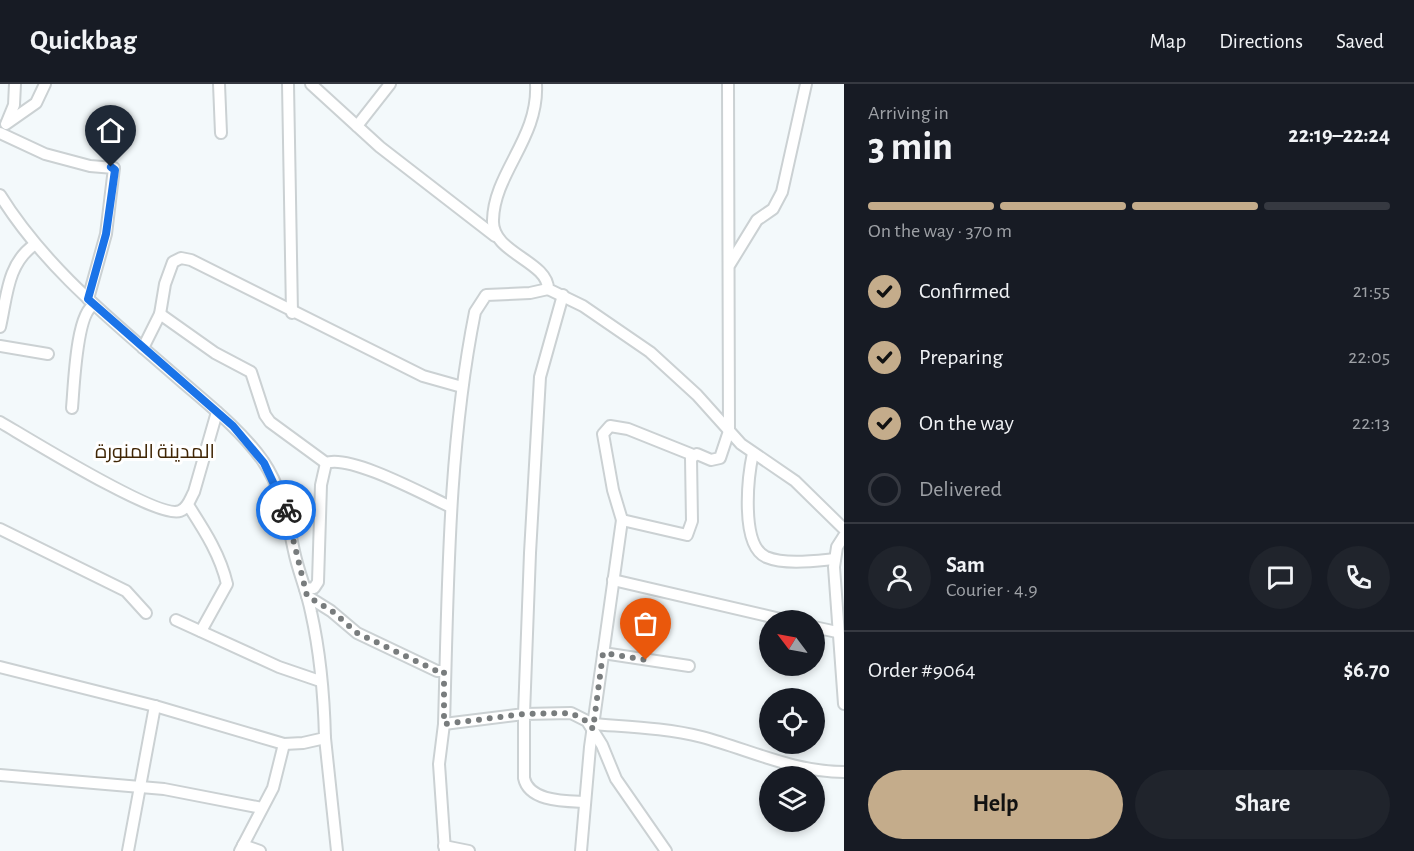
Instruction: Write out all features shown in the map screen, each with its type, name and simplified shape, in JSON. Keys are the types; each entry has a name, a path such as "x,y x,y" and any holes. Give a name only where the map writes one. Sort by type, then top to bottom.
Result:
{"street":[{"path":"2,130 14,105 15,84"},
{"path":"2,130 36,103 45,84"},
{"path":"219,84 221,133"},
{"path":"288,84 292,313"},
{"path":"311,84 357,126 540,272 547,280 548,289"},
{"path":"357,126 390,84"},
{"path":"495,236 492,222 498,194 530,127 536,84"},
{"path":"581,851 593,726 622,520 613,490 603,434 610,426 628,429 711,460 720,458 729,430 730,265 726,159 728,84"},
{"path":"730,265 757,220 773,209 782,192 806,84"},
{"path":"2,130 22,146 45,154 90,166 114,168 106,234 91,302 81,327 72,408"},
{"path":"0,195 34,245 91,302 217,412 250,445 274,481 284,502 311,610 324,701 325,738 337,851"},
{"path":"0,327 9,279 23,254 34,245"},
{"path":"143,348 160,314 173,262 181,258 191,260 292,313 423,376 462,387"},
{"path":"469,851 444,848 439,764 444,724 444,671 448,650 451,507 462,387 475,312 482,299 492,294 530,293 548,289 583,306 650,352 697,395 753,453 795,481 843,537 835,560 837,632 844,704"},
{"path":"563,295 540,377 524,714 524,778 528,788 546,798 585,802"},
{"path":"160,314 215,353 251,372 265,415 270,422 326,463 341,460 361,466 451,507"},
{"path":"0,346 48,354"},
{"path":"0,422 136,499 171,512 180,511 188,505 217,412"},
{"path":"753,453 749,475 749,507 751,539 756,550 766,557 780,560 835,560"},
{"path":"622,520 687,535 692,522 690,464 693,455"},
{"path":"306,593 318,582 321,485 326,463"},
{"path":"188,505 207,534 223,567 227,584 201,631"},
{"path":"1,529 126,591 146,613"},
{"path":"613,580 759,614"},
{"path":"306,593 332,611 357,633 437,671 444,671"},
{"path":"176,620 279,667 320,681"},
{"path":"825,629 837,632"},
{"path":"603,653 690,666"},
{"path":"0,667 155,706 284,744 325,738"},
{"path":"128,851 155,706"},
{"path":"444,724 524,714 571,713 586,721 593,726 616,779 666,851"},
{"path":"593,726 665,729 808,769 844,772"},
{"path":"260,851 241,848 273,788 284,744"},
{"path":"0,774 177,791 262,808"}],"way so far":[{"path":"286,510 294,553 307,596 332,611 357,633 437,671 444,671 444,724 524,714 571,713 586,721 593,729 603,653 646,660"}],"district":[{"name":"المدينة المنورة","path":"155,452"}],"route":[{"path":"111,167 115,170 106,234 88,299 233,426 264,463 286,510"}]}
